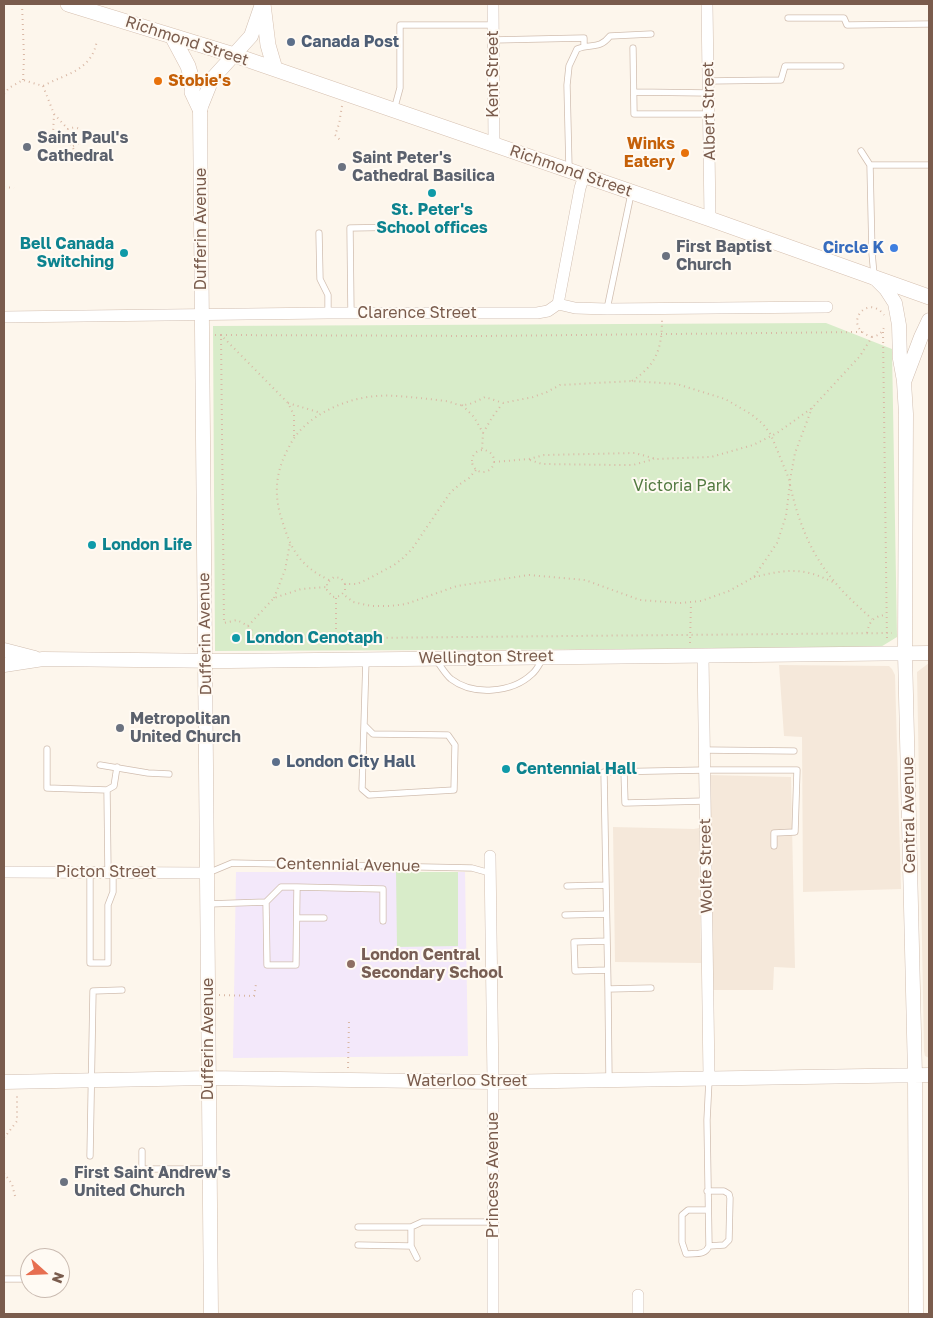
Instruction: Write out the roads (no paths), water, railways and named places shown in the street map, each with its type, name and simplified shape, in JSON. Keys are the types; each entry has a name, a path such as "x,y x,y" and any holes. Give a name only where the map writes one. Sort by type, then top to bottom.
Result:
{"main road":[{"name":"Richmond Street","path":"68,4 234,55 710,219 929,297"},
{"path":"262,4 268,45 275,69"},
{"path":"172,36 188,66 192,92 200,109"}],"street":[{"name":"Dufferin Avenue","path":"210,1314 208,873 204,661 200,109 212,78 251,36 262,4"},
{"name":"Kent Street","path":"493,4 494,145"},
{"name":"Albert Street","path":"707,4 710,219"},
{"path":"584,176 579,191 558,304 575,308 827,307"},
{"path":"874,278 886,289 895,303 904,382"},
{"name":"Clarence Street","path":"4,318 328,313 538,314 548,312 558,304"},
{"name":"Central Avenue","path":"916,1314 922,1076 905,653 906,414 904,382 929,320"},
{"name":"Wellington Street","path":"4,650 43,659"},
{"name":"Wellington Street","path":"4,665 43,659 204,661 929,653"},
{"name":"Wolfe Street","path":"696,655 705,770 709,1078"},
{"name":"Princess Avenue","path":"490,856 493,1082 493,1314"},
{"name":"Picton Street","path":"4,872 208,873"},
{"name":"Waterloo Street","path":"11,1082 208,1078 493,1082 922,1076"},
{"path":"638,1296 638,1314"}],"lane":[{"path":"788,18 844,18 847,25 929,24"},
{"path":"394,110 400,88 400,25 493,25"},
{"path":"569,171 567,85 569,66 577,49 584,46 597,46 605,42 610,36 651,34"},
{"path":"493,40 584,38 584,46"},
{"path":"633,48 634,114 709,114"},
{"path":"708,80 781,80 785,66 841,66"},
{"path":"634,92 708,93"},
{"path":"861,151 870,165 874,278"},
{"path":"870,165 929,165"},
{"path":"607,308 631,192"},
{"path":"351,313 350,228 409,227"},
{"path":"319,233 320,279 328,295 328,313"},
{"path":"435,658 451,679 471,688 494,690 507,688 532,674 544,656"},
{"path":"364,725 373,734 448,734 455,744 454,790 369,795 362,789 366,659"},
{"path":"47,749 47,788 107,790 114,786 117,767"},
{"path":"704,750 794,751"},
{"path":"100,765 148,773 169,774"},
{"path":"608,1079 604,772 797,770 795,832 774,833 774,846"},
{"path":"624,771 625,803 705,801"},
{"path":"90,872 90,963 108,963 108,906 113,892 110,872 107,790"},
{"name":"Centennial Avenue","path":"208,873 232,863 472,868 490,873"},
{"path":"567,886 606,885"},
{"path":"208,904 266,902 282,887 383,889 383,921"},
{"path":"266,902 267,965 296,965 297,887"},
{"path":"565,915 606,914"},
{"path":"296,918 324,918"},
{"path":"607,941 574,942 575,971 607,970"},
{"path":"608,989 651,988"},
{"path":"90,1156 92,991 122,990"},
{"path":"707,1210 688,1210 682,1215 682,1242 686,1254 704,1253 709,1246 707,1120 709,1078"},
{"path":"142,1151 142,1169 209,1169"},
{"path":"707,1191 724,1191 729,1194 730,1198 729,1240 724,1245 709,1246"},
{"path":"358,1228 411,1227 422,1222 493,1222"},
{"path":"411,1227 411,1246 417,1258"},
{"path":"358,1245 411,1246"},
{"path":"4,1279 20,1279"}],"place":[{"name":"Canada Post","path":"291,42"},
{"name":"Stobie's","path":"158,81"},
{"name":"Saint Paul's Cathedral","path":"27,147"},
{"name":"Winks Eatery","path":"685,153"},
{"name":"Saint Peter's Cathedral Basilica","path":"342,167"},
{"name":"St. Peter's School offices","path":"432,193"},
{"name":"Circle K","path":"894,248"},
{"name":"Bell Canada Switching","path":"124,253"},
{"name":"First Baptist Church","path":"666,256"},
{"name":"London Life","path":"92,545"},
{"name":"London Cenotaph","path":"236,638"},
{"name":"Metropolitan United Church","path":"120,728"},
{"name":"London City Hall","path":"276,762"},
{"name":"Centennial Hall","path":"506,769"},
{"name":"London Central Secondary School","path":"351,964"},
{"name":"First Saint Andrew's United Church","path":"64,1182"}],"park label":[{"name":"Victoria Park","path":"682,486"}]}
